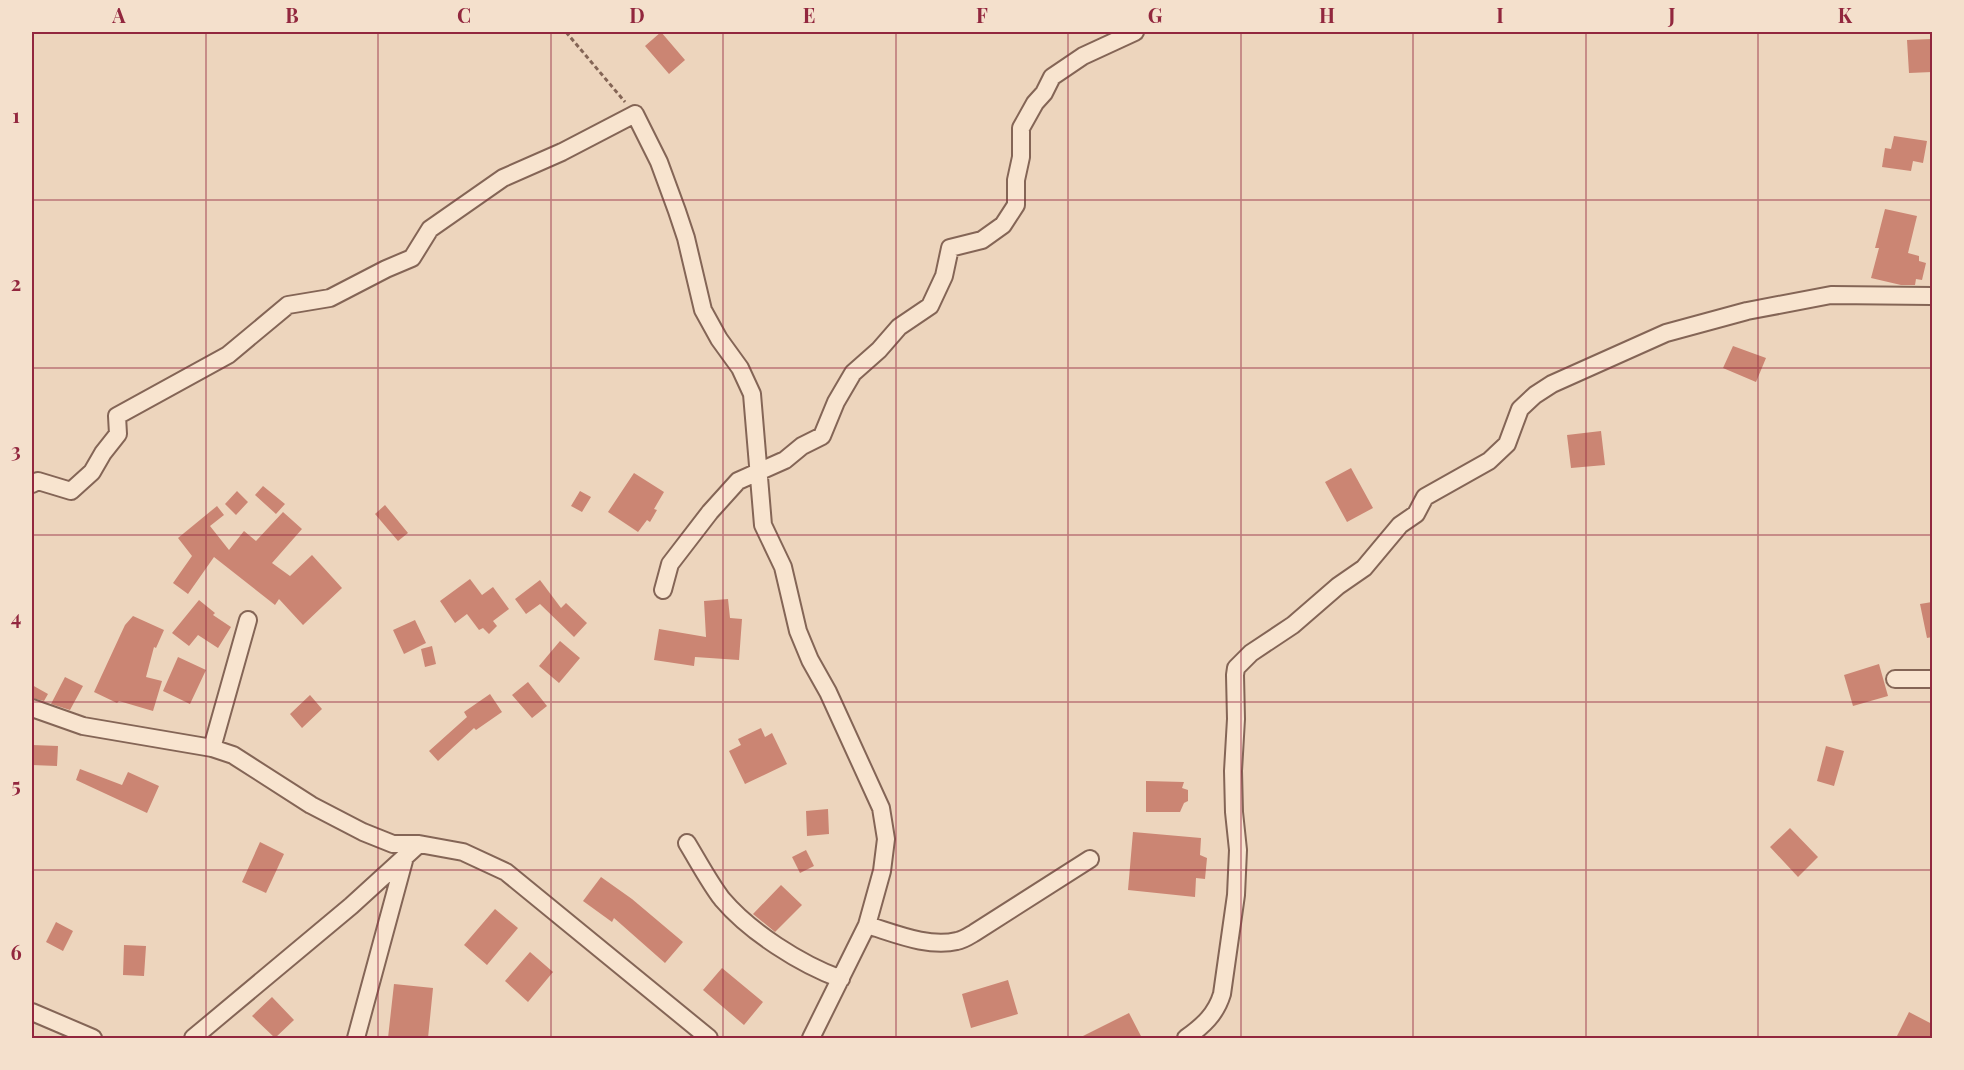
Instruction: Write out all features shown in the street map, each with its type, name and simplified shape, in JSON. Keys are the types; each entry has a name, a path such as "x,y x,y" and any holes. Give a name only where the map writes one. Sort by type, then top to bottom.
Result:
{"street":[{"path":"663,590 670,564 710,512 738,482 785,460 802,446 822,436 836,402 853,374 899,327 930,306 944,276 950,248 982,240 1003,225 1016,205 1016,180 1021,157 1021,128 1052,77 1083,56 1135,32"},
{"path":"32,484 38,481 71,491 92,472 118,434 117,416 228,354 288,305 330,298 412,258 430,229 503,178 562,152 635,114 659,162 677,212 686,238 703,310 719,339 740,368 752,394 763,525 783,567 798,631 881,808 886,839 882,871 867,925 811,1038"},
{"path":"1186,1038 1212,1015 1218,1007 1222,993 1236,895 1238,850 1233,771 1236,719 1235,675 1236,668 1243,660 1293,625 1338,586 1364,568 1400,525 1416,514 1425,497 1489,461 1507,444 1520,409 1552,384 1666,333 1747,311 1831,295 1932,296"},
{"path":"212,748 248,620"},
{"path":"1895,679 1932,679"},
{"path":"32,708 83,726 212,748 233,755 311,805 363,832 393,844 419,844 463,852 506,872 709,1038"},
{"path":"687,843 721,898 750,927 783,949 841,979"},
{"path":"193,1038 342,914 419,844"},
{"path":"356,1038 405,856"},
{"path":"867,925 918,940 956,941 974,933 1090,859"},
{"path":"32,1012 93,1038"}],"path":[{"path":"566,32 635,114"}],"building":[{"path":"661,32 685,60 669,74 645,46"},
{"path":"1932,39 1932,72 1909,73 1907,40"},
{"path":"1894,136 1927,141 1923,163 1913,161 1911,171 1882,167 1885,148 1891,149"},
{"path":"1885,209 1917,216 1908,253 1919,256 1919,261 1926,263 1922,280 1916,279 1915,285 1901,285 1871,278 1879,248 1875,248"},
{"path":"1733,346 1766,358 1756,382 1723,368"},
{"path":"1601,431 1605,465 1571,468 1567,435"},
{"path":"1351,468 1373,508 1347,522 1325,482"},
{"path":"634,473 664,492 654,509 657,510 650,522 647,520 638,532 608,512"},
{"path":"263,486 285,504 276,514 255,495"},
{"path":"237,491 248,502 236,515 225,504"},
{"path":"580,491 591,497 582,512 571,506"},
{"path":"385,505 408,533 398,541 375,514"},
{"path":"217,506 224,515 210,526 229,550 244,531 256,541 283,512 302,529 272,563 290,576 312,555 342,588 303,625 279,599 275,605 214,557 188,594 173,583 192,556 178,538"},
{"path":"470,579 482,595 493,587 509,609 493,621 497,626 489,634 483,628 479,630 467,614 455,623 440,601"},
{"path":"540,580 561,608 566,603 587,623 574,637 540,604 526,614 515,599"},
{"path":"728,599 730,618 742,619 739,660 695,657 694,666 654,660 659,629 706,637 704,601"},
{"path":"199,600 215,613 213,615 231,627 218,648 198,635 189,646 172,633"},
{"path":"1932,602 1932,637 1927,638 1920,604"},
{"path":"133,616 164,630 156,648 154,647 146,677 162,681 153,711 119,701 117,703 94,692 125,625"},
{"path":"415,620 426,643 404,654 393,630"},
{"path":"560,641 580,658 559,683 539,666"},
{"path":"432,646 436,664 425,667 421,649"},
{"path":"178,657 206,670 190,704 163,691"},
{"path":"1879,664 1888,696 1853,706 1844,675"},
{"path":"65,677 83,686 70,710 51,704"},
{"path":"528,682 547,706 532,718 512,695"},
{"path":"32,685 48,694 44,701 32,698"},
{"path":"490,694 502,712 476,730 474,728 438,761 429,751 467,717 464,712"},
{"path":"310,695 322,709 302,728 290,714"},
{"path":"761,728 765,737 772,733 787,764 745,784 729,751 741,745 738,739"},
{"path":"32,745 58,746 57,766 32,765"},
{"path":"1826,746 1844,751 1834,786 1817,781"},
{"path":"80,769 122,785 128,772 159,786 147,813 76,780"},
{"path":"1146,781 1184,782 1182,788 1188,790 1188,801 1184,803 1180,812 1146,812"},
{"path":"828,809 829,834 807,836 806,811"},
{"path":"1790,828 1818,857 1798,877 1770,847"},
{"path":"1133,832 1201,838 1200,855 1207,858 1205,879 1196,878 1195,897 1128,890"},
{"path":"260,842 284,854 266,893 242,882"},
{"path":"806,850 814,866 800,873 792,857"},
{"path":"601,877 632,899 683,942 665,963 614,918 612,922 583,901"},
{"path":"781,885 802,905 775,932 753,914"},
{"path":"495,909 518,928 487,965 464,945"},
{"path":"56,922 73,931 63,951 46,942"},
{"path":"124,945 146,946 144,976 123,975"},
{"path":"530,952 553,972 528,1002 505,981"},
{"path":"722,968 763,1002 744,1025 703,990"},
{"path":"1008,980 1018,1014 971,1028 962,994"},
{"path":"394,984 433,988 428,1038 388,1038"},
{"path":"272,997 294,1020 275,1038 252,1016"},
{"path":"1909,1012 1932,1024 1932,1038 1896,1038"},
{"path":"1129,1013 1142,1038 1079,1038"}]}
